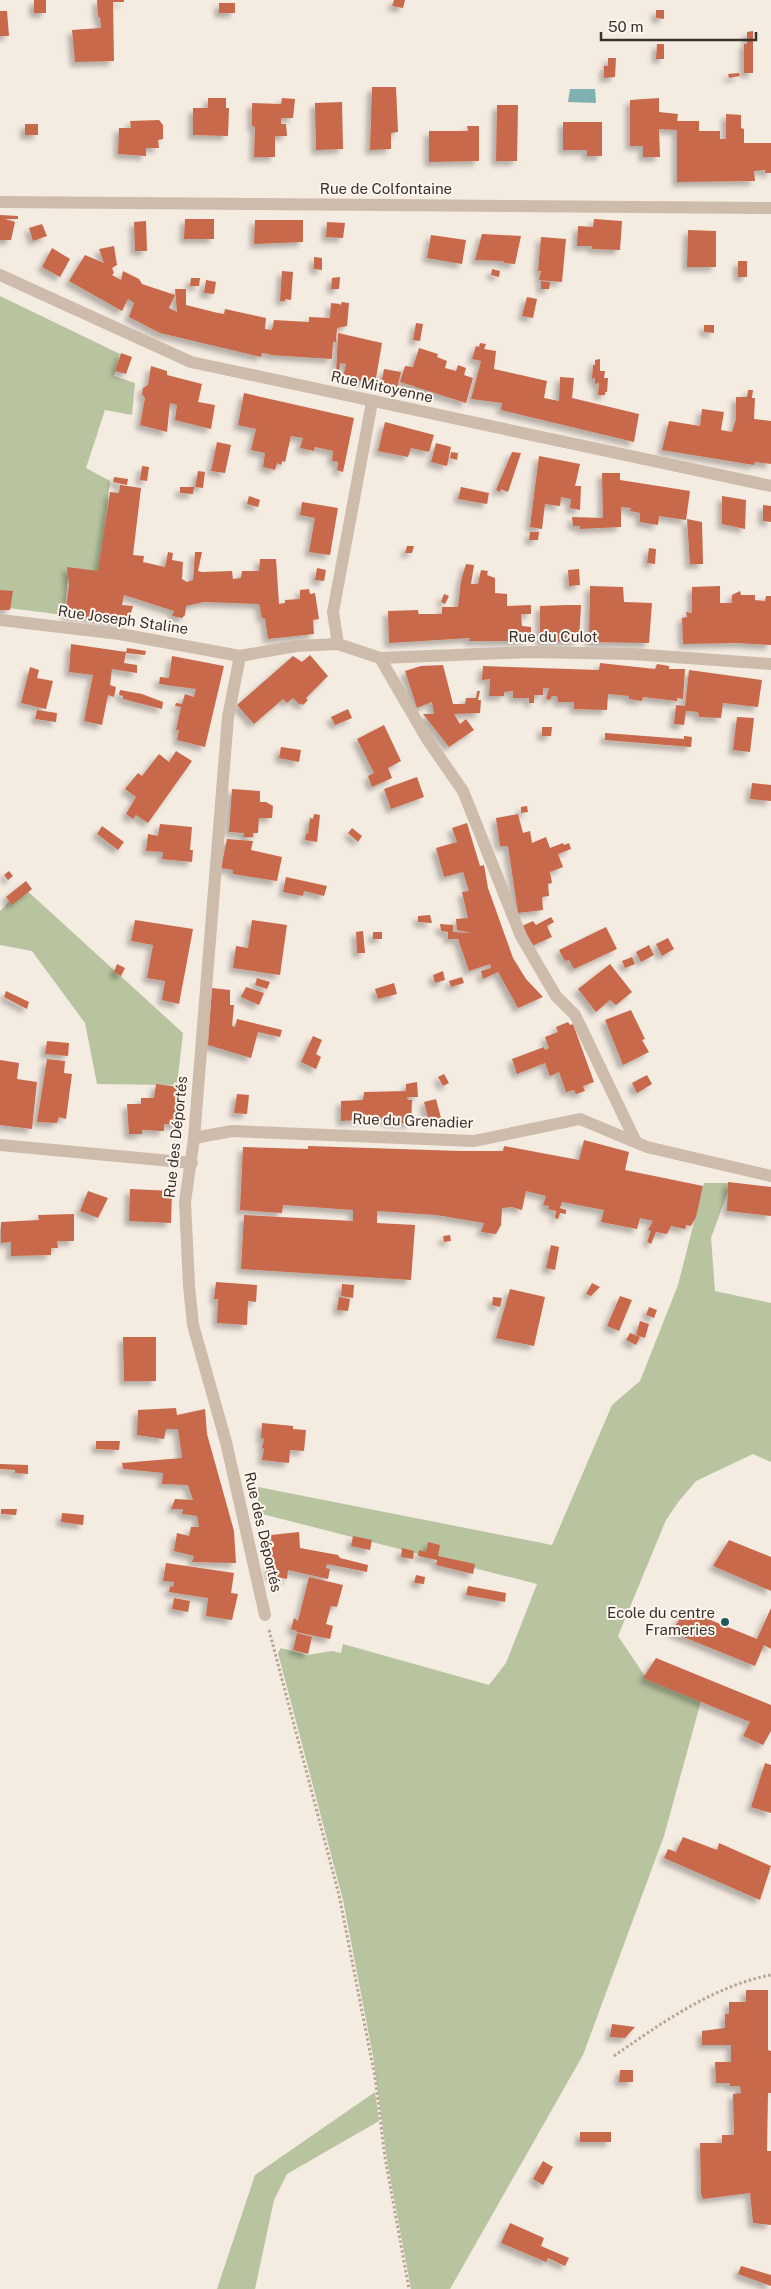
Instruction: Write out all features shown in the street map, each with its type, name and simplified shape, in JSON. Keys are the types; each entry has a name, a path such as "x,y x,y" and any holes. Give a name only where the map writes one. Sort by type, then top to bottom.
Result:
{"street":[{"name":"Rue de Colfontaine","path":"0,202 771,208"},
{"name":"Rue Mitoyenne","path":"0,275 191,362 771,486"},
{"path":"240,656 296,646 338,644 333,612 372,402"},
{"name":"Rue Joseph Staline","path":"0,620 120,634 240,656"},
{"name":"Rue du Culot","path":"338,644 380,658 530,652 632,654 771,664"},
{"name":"Rue des Déportés","path":"240,656 228,717 192,1164 185,1202 188,1286 193,1325 226,1442 265,1615"},
{"path":"380,658 427,739 463,791 521,936 556,996 576,1015 636,1142"},
{"name":"Rue du Grenadier","path":"194,1138 232,1131 474,1141 580,1119 647,1147 771,1176"},
{"path":"0,1145 192,1164"}],"path":[{"path":"265,1615 339,1896 375,2077 385,2157 409,2289"},
{"path":"614,2056 682,2011 742,1983 771,1975"}],"green space":[{"path":"0,296 120,354 114,376 135,383 132,415 105,410 86,468 110,481 100,572 69,569 64,615 0,607"},
{"path":"23,887 183,1033 177,1085 97,1084 85,1023 32,951 0,945 0,911"},
{"path":"704,1183 731,1183 711,1238 715,1291 771,1303 771,1462 753,1454 696,1481 666,1520 618,1636 645,1676 701,1701 664,1836 583,2055 450,2289 411,2289 387,2160 373,2056 343,1900 278,1653 281,1648 307,1655 332,1651 341,1653 343,1644 489,1685 506,1663 537,1584 258,1513 258,1487 552,1545 612,1405 640,1381 678,1285"},
{"path":"375,2092 379,2121 287,2174 274,2200 255,2289 217,2289 255,2175"}],"water":[{"path":"570,89 595,89 596,103 568,102"}],"building":[{"path":"34,0 46,0 46,13 34,13"},
{"path":"97,0 124,0 124,2 113,2 114,61 75,62 72,30 101,28"},
{"path":"394,0 405,0 403,8 392,6"},
{"path":"219,3 235,3 235,13 219,13"},
{"path":"656,10 664,10 664,19 656,18"},
{"path":"0,11 7,11 9,36 0,36"},
{"path":"753,31 753,73 744,73 744,44 747,44 747,32"},
{"path":"657,44 664,44 664,59 656,59"},
{"path":"608,58 616,58 615,77 604,78 604,66 608,66"},
{"path":"739,73 740,76 729,78 728,74"},
{"path":"372,87 396,87 398,132 391,133 391,149 370,150"},
{"path":"208,98 226,98 226,108 229,108 228,136 193,135 193,108 208,108"},
{"path":"282,98 295,99 293,118 281,118 281,124 286,124 287,136 275,136 275,157 254,157 255,127 252,126 252,103 281,104"},
{"path":"659,98 659,112 678,114 677,121 699,121 699,131 720,131 720,139 726,139 726,114 741,115 744,143 771,143 771,173 765,173 765,170 754,171 755,181 677,182 677,130 659,129 660,157 643,157 643,146 630,146 630,100"},
{"path":"342,102 343,149 316,150 315,103"},
{"path":"497,105 518,105 517,161 496,161"},
{"path":"159,120 163,125 163,139 158,140 159,148 146,148 146,156 118,154 119,128 131,128 130,121"},
{"path":"563,122 602,122 602,156 587,156 587,150 563,150"},
{"path":"25,124 38,124 38,135 25,135"},
{"path":"467,126 479,126 479,161 429,162 429,131 468,131"},
{"path":"0,215 18,216 18,219 5,219 15,222 11,240 0,240"},
{"path":"185,219 214,219 214,239 184,239"},
{"path":"594,219 622,221 620,250 592,249 592,246 577,246 578,226 593,227"},
{"path":"255,220 303,220 303,242 254,244"},
{"path":"146,221 147,251 135,251 134,222"},
{"path":"327,222 345,223 343,238 326,237"},
{"path":"42,224 47,236 33,241 29,228"},
{"path":"688,230 716,231 716,267 687,267"},
{"path":"482,234 521,236 515,264 503,263 504,261 475,260"},
{"path":"431,235 466,240 462,264 427,258"},
{"path":"541,237 566,239 562,282 539,280 541,271 538,271"},
{"path":"114,246 117,265 112,268 114,273 112,275 121,280 123,271 139,279 142,284 175,295 169,308 177,312 175,289 186,289 186,305 224,314 225,309 266,318 265,329 272,330 274,320 309,322 309,317 330,318 331,303 340,304 340,306 342,302 349,303 347,326 337,328 336,342 333,342 332,359 270,355 271,342 270,354 262,353 261,357 160,333 129,317 134,303 128,299 122,311 69,281 85,255 104,263 99,249"},
{"path":"52,248 70,259 60,277 42,267"},
{"path":"314,257 322,258 322,270 314,269"},
{"path":"738,261 747,261 747,277 738,277"},
{"path":"492,269 500,271 499,277 491,275"},
{"path":"282,271 293,272 291,300 285,299 285,301 280,301"},
{"path":"340,277 339,289 331,289 332,278"},
{"path":"191,278 200,278 199,286 190,286"},
{"path":"206,280 216,282 214,294 204,293"},
{"path":"541,281 550,282 549,289 541,289"},
{"path":"527,297 537,299 533,318 522,316"},
{"path":"416,323 423,324 420,341 413,340"},
{"path":"704,325 714,325 714,333 704,332"},
{"path":"338,333 382,343 375,384 343,377 346,364 340,363 339,376 336,375"},
{"path":"480,343 486,344 484,349 496,351 494,369 547,381 544,398 559,401 560,377 574,378 572,398 639,414 634,442 501,410 502,403 471,399 481,361 472,359 476,346 479,347"},
{"path":"419,348 438,354 437,357 447,361 445,368 456,371 458,365 466,368 464,375 473,378 466,403 400,382 405,366 413,367"},
{"path":"121,353 132,357 126,374 115,371"},
{"path":"600,359 600,371 605,371 604,378 608,378 605,395 598,395 599,383 595,384 595,378 592,379 595,360"},
{"path":"151,366 167,371 167,375 202,384 198,402 215,405 211,429 175,420 177,405 170,403 167,432 140,425 145,398 142,394 143,388 148,385"},
{"path":"384,369 401,372 397,389 381,385"},
{"path":"748,390 753,390 752,398 755,398 754,419 771,421 771,464 755,462 754,465 662,450 669,421 700,426 702,409 724,412 721,430 732,432 736,419 736,397 747,397"},
{"path":"244,393 354,418 343,472 337,470 338,462 332,461 333,451 315,447 314,451 300,448 303,438 291,436 285,462 282,461 281,465 277,463 275,470 263,467 265,453 251,450 256,429 238,425"},
{"path":"385,422 434,435 429,452 411,448 408,457 378,451"},
{"path":"217,442 231,445 225,473 211,471"},
{"path":"436,443 451,447 447,466 431,462"},
{"path":"451,452 458,453 457,460 450,458"},
{"path":"512,452 521,453 508,492 501,489 500,492 496,490"},
{"path":"539,456 580,464 575,486 581,486 580,510 570,508 571,499 561,497 560,506 545,504 542,529 530,527"},
{"path":"142,466 149,467 147,481 140,480"},
{"path":"198,471 205,472 203,488 195,487"},
{"path":"602,473 620,473 620,480 690,491 686,520 659,516 658,525 640,522 640,513 630,511 631,508 621,507 621,527 580,529 580,526 573,526 572,517 603,518"},
{"path":"114,477 128,479 127,485 113,482"},
{"path":"120,485 141,488 133,555 144,556 143,562 165,567 168,552 173,553 172,560 183,562 182,579 187,582 193,580 195,552 202,552 198,571 232,571 233,579 241,578 242,571 259,571 260,559 276,559 279,604 285,603 285,600 300,599 300,590 309,589 310,594 315,593 319,619 313,620 314,634 268,639 265,618 262,618 259,604 204,602 186,606 185,615 182,618 172,616 174,611 124,595 122,605 133,606 128,623 65,615 69,585 67,567 98,571 110,492 119,493"},
{"path":"180,487 194,487 193,494 180,493"},
{"path":"461,487 489,493 487,504 458,499"},
{"path":"249,496 260,500 258,507 247,504"},
{"path":"722,496 746,500 745,529 722,524"},
{"path":"302,502 338,508 330,555 309,552 315,518 300,515"},
{"path":"763,505 771,506 771,522 763,521"},
{"path":"687,519 702,522 703,564 690,564"},
{"path":"530,532 539,532 538,540 529,540"},
{"path":"407,546 414,546 412,553 405,553"},
{"path":"649,548 656,549 655,564 647,563"},
{"path":"466,564 474,565 471,584 478,584 481,570 488,571 487,575 495,578 495,593 507,594 507,606 531,605 531,614 521,614 522,626 531,627 531,639 520,641 469,641 470,638 389,643 388,611 418,610 419,616 419,614 442,614 442,607 458,607 461,581"},
{"path":"317,568 326,570 324,581 315,580"},
{"path":"579,569 580,585 569,586 568,570"},
{"path":"590,586 623,587 624,602 652,603 649,643 589,642"},
{"path":"720,586 720,603 732,603 732,595 740,591 741,595 755,595 755,600 765,601 766,596 771,596 771,645 737,643 683,644 682,618 687,617 686,612 692,613 692,587"},
{"path":"0,590 13,591 10,610 0,610"},
{"path":"444,594 449,596 445,604 441,602"},
{"path":"581,605 579,641 540,642 540,606"},
{"path":"71,644 126,652 124,663 137,665 137,673 112,669 110,685 116,687 114,697 108,695 102,725 84,721 93,675 69,672"},
{"path":"127,648 146,651 145,655 126,653"},
{"path":"310,655 328,676 306,698 308,700 303,705 301,703 300,705 293,698 287,703 283,699 254,724 237,705 293,656 302,662"},
{"path":"172,656 224,666 205,747 177,740 179,730 176,730 181,707 175,706 176,703 182,704 185,694 194,697 196,689 159,684 160,677 169,678"},
{"path":"600,663 655,669 657,664 669,666 669,669 685,669 683,699 677,698 677,701 643,697 642,701 629,699 629,696 608,694 607,710 574,709 574,702 558,702 557,696 552,696 550,700 546,699 549,688 543,688 543,695 534,695 534,703 529,703 529,698 513,698 513,691 504,692 504,696 489,696 490,679 482,680 483,666 599,670"},
{"path":"443,665 453,704 465,704 466,698 476,698 477,691 480,691 478,700 481,700 480,713 454,714 460,724 466,719 474,730 449,747 423,714 434,714 432,702 417,708 405,671 421,666"},
{"path":"30,667 39,670 37,678 53,681 46,709 21,703"},
{"path":"689,670 762,680 758,707 723,703 721,718 699,717 698,712 686,711 684,725 674,724 676,705 685,706"},
{"path":"120,690 142,694 163,702 162,709 123,699 123,696 119,695"},
{"path":"348,709 352,718 335,725 331,717"},
{"path":"37,710 57,713 56,722 35,719"},
{"path":"737,717 754,718 750,752 733,750"},
{"path":"384,725 401,761 388,768 392,778 372,787 368,776 374,773 357,739"},
{"path":"542,727 552,727 551,736 542,736"},
{"path":"605,733 684,739 684,736 692,737 691,747 605,740"},
{"path":"281,747 301,750 299,762 279,758"},
{"path":"176,751 192,761 148,823 136,815 133,819 126,814 136,797 125,789 138,773 142,776 159,754 169,762"},
{"path":"417,777 424,797 391,809 384,789"},
{"path":"752,783 771,785 771,801 750,799"},
{"path":"232,789 260,791 260,802 266,802 273,806 272,818 259,818 258,833 253,833 253,837 243,837 244,833 229,832"},
{"path":"527,806 528,812 521,813 521,807"},
{"path":"314,814 320,815 317,842 305,840 306,833 308,834 310,818 313,819"},
{"path":"518,814 523,833 530,831 532,843 546,837 550,848 563,843 564,845 569,843 571,849 558,854 563,867 550,872 552,883 548,884 549,896 542,897 543,910 518,913 508,846 500,846 496,818"},
{"path":"467,823 480,866 484,865 488,888 513,958 526,979 543,997 518,1008 498,972 483,979 481,971 491,968 490,964 469,971 458,939 448,939 448,932 441,931 440,924 453,925 453,932 472,933 457,930 456,919 468,918 462,892 469,891 463,872 444,877 436,848 457,842 452,828"},
{"path":"160,824 192,827 190,850 193,850 192,862 162,859 163,852 146,851 148,834 158,836"},
{"path":"102,826 124,842 118,850 97,834"},
{"path":"352,828 362,836 358,842 348,833"},
{"path":"227,839 253,841 251,850 282,857 277,881 233,874 233,870 221,868"},
{"path":"9,871 13,876 8,880 4,875"},
{"path":"286,877 327,886 324,896 304,891 303,896 283,892"},
{"path":"26,881 32,889 12,905 6,897"},
{"path":"430,915 432,923 418,922 418,916"},
{"path":"551,917 554,922 547,926 552,937 532,946 522,926 533,921 536,925"},
{"path":"135,920 193,929 179,1004 162,1000 165,981 147,978 153,945 131,941"},
{"path":"252,920 287,925 280,975 233,968 236,946 248,948"},
{"path":"606,927 617,949 574,969 569,960 565,961 559,950"},
{"path":"363,931 365,953 357,953 356,932"},
{"path":"373,932 382,932 382,939 373,939"},
{"path":"668,938 674,949 662,956 656,944"},
{"path":"649,945 654,955 641,962 636,952"},
{"path":"632,957 635,964 625,968 622,961"},
{"path":"117,964 125,968 121,976 114,972"},
{"path":"610,964 632,992 616,1005 610,1000 596,1012 578,989"},
{"path":"443,971 445,980 435,983 433,975"},
{"path":"462,977 464,983 451,987 449,981"},
{"path":"257,978 270,982 267,989 255,985"},
{"path":"394,983 397,994 378,999 375,989"},
{"path":"246,987 264,993 259,1005 241,997"},
{"path":"212,988 230,990 230,1005 234,1005 232,1026 235,1027 237,1019 282,1030 280,1037 258,1032 251,1058 208,1045"},
{"path":"6,991 29,1002 27,1009 4,997"},
{"path":"631,1010 645,1039 642,1040 649,1052 623,1065 605,1020"},
{"path":"568,1022 570,1025 573,1024 594,1082 583,1086 585,1091 576,1094 574,1090 566,1092 559,1072 550,1076 545,1063 517,1074 512,1059 544,1047 545,1050 549,1048 545,1037 558,1032 556,1027"},
{"path":"313,1036 322,1040 316,1054 321,1057 316,1069 301,1062"},
{"path":"47,1041 69,1043 68,1056 45,1054"},
{"path":"47,1059 65,1061 64,1073 72,1074 66,1119 59,1117 57,1123 37,1122"},
{"path":"0,1060 19,1063 17,1079 37,1082 32,1129 0,1125"},
{"path":"444,1074 449,1083 443,1086 438,1077"},
{"path":"647,1075 652,1084 637,1093 632,1083"},
{"path":"417,1082 418,1097 407,1097 408,1100 412,1100 411,1124 387,1122 387,1118 341,1121 341,1101 363,1100 364,1092 406,1091 406,1084"},
{"path":"156,1084 180,1087 179,1125 164,1124 164,1131 142,1130 142,1134 129,1134 127,1104 141,1104 141,1098 154,1098"},
{"path":"237,1094 249,1095 247,1114 234,1113"},
{"path":"436,1099 441,1118 429,1121 424,1102"},
{"path":"584,1140 629,1152 625,1170 703,1186 696,1217 691,1226 686,1225 685,1229 671,1226 667,1234 656,1232 651,1244 647,1242 651,1231 648,1230 653,1221 640,1218 637,1229 601,1222 604,1210 562,1202 560,1208 566,1210 566,1214 560,1213 558,1219 555,1218 556,1211 548,1209 549,1206 543,1205 546,1196 526,1191 522,1210 512,1207 502,1208 501,1225 496,1234 481,1232 484,1223 436,1215 377,1211 377,1223 415,1225 411,1280 241,1269 244,1215 353,1221 353,1210 283,1205 282,1213 240,1210 243,1147 308,1149 308,1146 503,1151 504,1146 579,1160"},
{"path":"728,1182 771,1187 771,1216 727,1211"},
{"path":"130,1189 172,1191 171,1223 129,1221"},
{"path":"88,1191 108,1198 98,1218 80,1211"},
{"path":"74,1214 74,1241 57,1241 58,1248 51,1248 51,1255 11,1256 11,1242 1,1243 1,1222 39,1220 38,1215"},
{"path":"450,1235 451,1241 444,1242 443,1236"},
{"path":"551,1245 559,1247 555,1270 546,1268"},
{"path":"216,1282 257,1285 256,1302 248,1301 247,1325 217,1323 218,1299 214,1299"},
{"path":"592,1283 600,1287 591,1296 586,1294"},
{"path":"342,1284 354,1285 353,1298 341,1296"},
{"path":"510,1289 545,1297 534,1346 496,1338"},
{"path":"620,1296 632,1300 619,1331 607,1326"},
{"path":"339,1297 350,1299 348,1311 337,1310"},
{"path":"493,1297 502,1298 500,1307 492,1305"},
{"path":"649,1307 657,1310 654,1318 646,1315"},
{"path":"640,1321 649,1324 645,1338 636,1335"},
{"path":"630,1333 640,1337 636,1345 626,1340"},
{"path":"123,1337 156,1337 156,1381 124,1381"},
{"path":"176,1408 177,1415 205,1409 207,1434 234,1531 236,1563 192,1562 194,1556 174,1551 177,1533 189,1536 191,1527 199,1527 197,1516 182,1514 183,1509 171,1509 175,1499 193,1500 188,1485 162,1484 163,1473 123,1469 122,1463 182,1458 178,1429 166,1429 164,1439 137,1435 138,1410"},
{"path":"262,1423 293,1426 293,1429 306,1430 304,1451 290,1450 289,1463 262,1460 264,1439 261,1438"},
{"path":"96,1441 120,1441 119,1450 96,1449"},
{"path":"0,1464 28,1465 28,1474 15,1473 15,1470 0,1469"},
{"path":"1,1509 17,1509 16,1515 1,1514"},
{"path":"62,1513 84,1515 83,1525 61,1522"},
{"path":"299,1532 300,1548 338,1555 340,1558 368,1565 367,1572 327,1564 326,1568 330,1569 328,1579 288,1570 287,1579 269,1575 272,1551 271,1535"},
{"path":"353,1536 372,1540 370,1550 351,1546"},
{"path":"729,1540 771,1557 771,1591 713,1566"},
{"path":"428,1542 440,1545 438,1556 475,1564 473,1574 436,1565 437,1560 418,1556 419,1550 426,1552"},
{"path":"402,1548 414,1551 413,1559 401,1557"},
{"path":"166,1563 234,1573 231,1593 238,1594 232,1620 206,1616 208,1598 169,1592 170,1586 173,1587 174,1582 163,1581"},
{"path":"416,1575 425,1577 424,1584 414,1583"},
{"path":"309,1577 343,1585 337,1607 331,1606 326,1624 333,1626 330,1639 296,1632 291,1629 294,1618 298,1621"},
{"path":"468,1586 506,1593 505,1602 466,1595"},
{"path":"174,1598 190,1601 188,1612 172,1609"},
{"path":"771,1608 771,1649 764,1645 755,1666 671,1632 686,1610 757,1639"},
{"path":"297,1633 312,1637 308,1654 293,1650"},
{"path":"656,1658 771,1705 771,1731 763,1745 743,1736 750,1722 643,1678"},
{"path":"765,1763 771,1765 771,1813 751,1807"},
{"path":"683,1837 717,1850 719,1843 771,1866 760,1900 664,1858 668,1849 676,1852"},
{"path":"746,1990 768,1990 768,2050 771,2051 771,2093 768,2093 767,2151 771,2151 771,2225 753,2223 750,2193 703,2199 701,2194 700,2143 722,2143 722,2135 734,2135 733,2094 741,2093 740,2086 730,2086 730,2083 716,2083 715,2062 731,2062 731,2045 702,2045 702,2031 725,2028 725,2014 729,2014 729,2002 746,2002"},
{"path":"612,2024 635,2027 625,2038 610,2037"},
{"path":"620,2070 633,2070 633,2082 619,2082"},
{"path":"580,2132 611,2132 611,2142 580,2142"},
{"path":"543,2161 553,2167 543,2185 533,2179"},
{"path":"510,2223 544,2238 541,2246 569,2258 565,2266 548,2258 546,2262 501,2243"},
{"path":"741,2266 771,2275 771,2286 738,2274"}],"place":[{"name":"Ecole du centre Frameries","path":"725,1622"}]}
